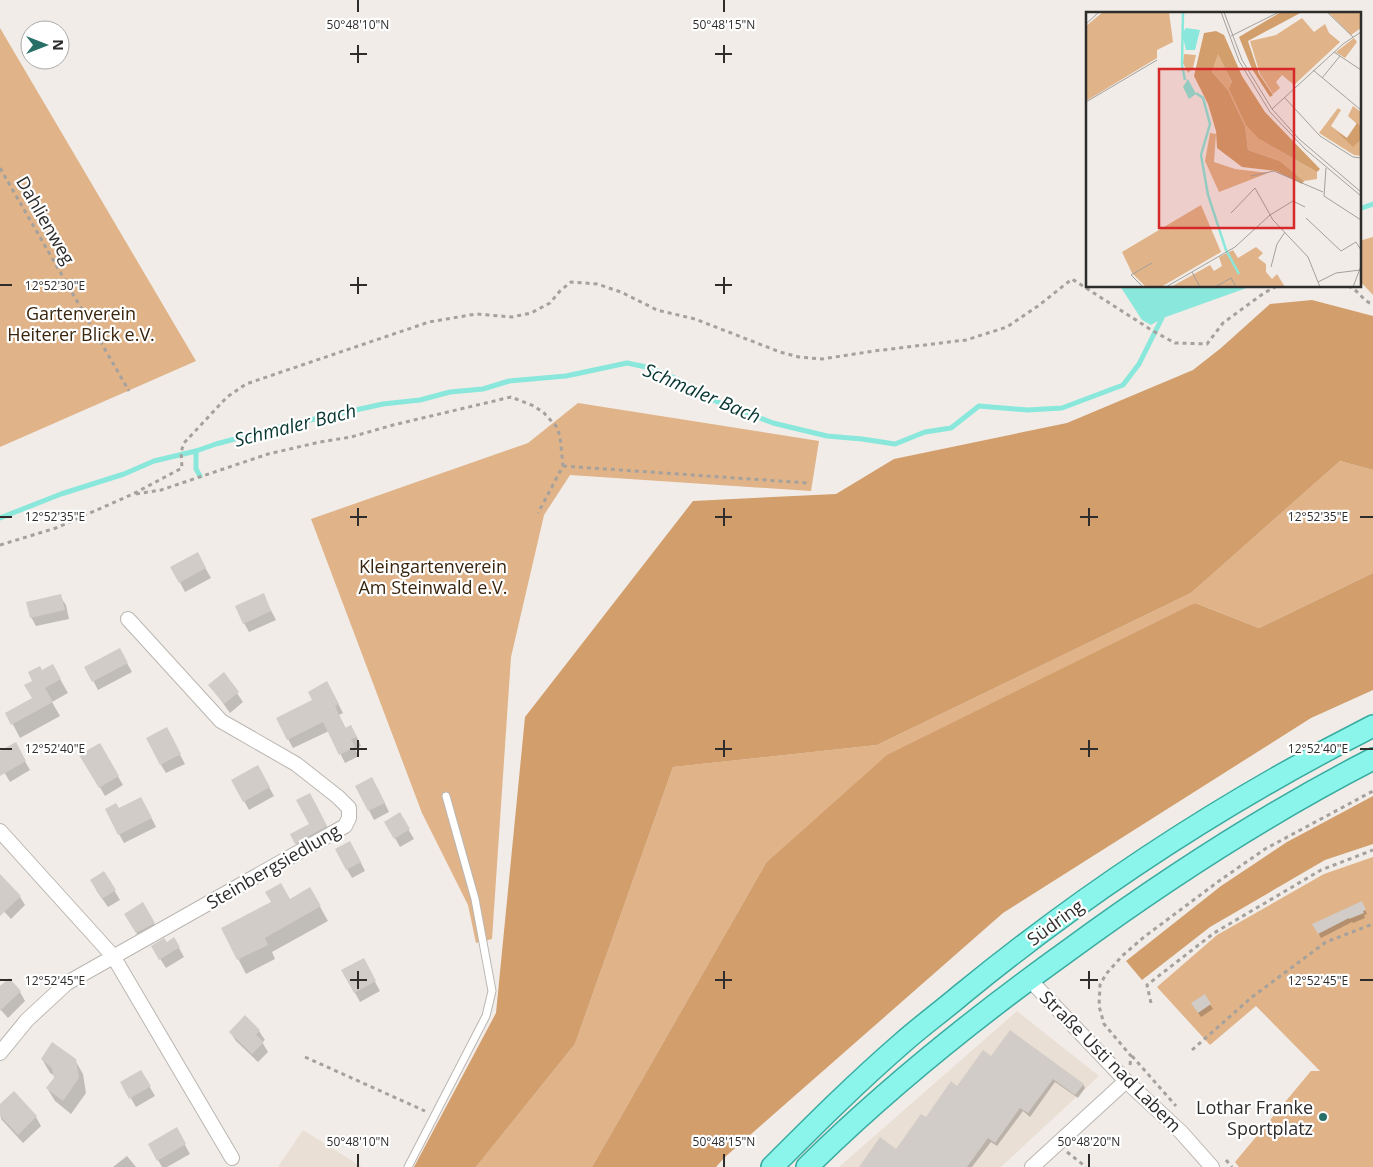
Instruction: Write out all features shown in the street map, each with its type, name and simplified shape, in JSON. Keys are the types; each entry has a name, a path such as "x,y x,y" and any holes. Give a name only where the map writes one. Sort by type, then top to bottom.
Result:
{"main road":[{"name":"Südring","path":"772,1167 827,1112 902,1043 1004,960 1076,906 1182,835 1248,795 1337,744 1373,726"},
{"name":"Südring","path":"807,1167 848,1126 920,1064 1028,979 1100,927 1195,862 1277,811 1373,759"}],"street":[{"name":"Steinbergsiedlung","path":"0,1053 27,1020 67,983 345,826 349,818 349,808 296,764 221,721 128,620"},
{"path":"0,831 113,956 233,1163"},
{"name":"Straße Usti nad Labem","path":"1028,979 1126,1081 1182,1132 1212,1167"},
{"path":"1032,1167 1126,1081"}],"lane":[{"path":"408,1167 486,1016 492,992 475,899 446,796"}],"path":[{"name":"Dahlienweg","path":"0,168 129,390"},
{"path":"0,545 56,528 133,494 182,468 184,443 227,397 246,384 429,322 476,314 512,317 531,314 550,303 571,282 597,284 621,292 657,310 695,319 780,352 799,357 822,359 966,340 1007,327 1038,306 1072,279 1086,288"},
{"path":"1086,288 1175,343 1207,344 1223,323 1273,288"},
{"path":"1355,288 1368,303 1373,304"},
{"path":"133,494 161,490 268,454 351,437 402,422 512,397 534,406 556,426 560,436 563,466 538,513"},
{"path":"563,466 808,483"},
{"path":"1126,1081 1132,1056 1104,1024 1098,1006 1098,992 1106,974 1122,956 1144,937 1218,881 1265,849 1373,791"},
{"path":"1152,1003 1147,986 1214,933 1321,870 1373,850"},
{"path":"1192,1050 1252,997 1326,942 1373,924"},
{"path":"305,1056 435,1115"},
{"path":"1057,1144 1086,1167"}],"shaded area":[{"path":"1312,300 1373,316 1373,470 1340,461 1191,593 877,745 673,767 575,1044 476,1167 414,1167 496,1013 525,717 693,501 836,494 894,459 1067,423 1193,370 1221,348 1270,304"},
{"path":"1373,573 1373,690 1311,718 1003,913 725,1157 716,1167 592,1167 766,863 887,755 1195,603 1259,628"},
{"path":"1373,796 1373,844 1325,860 1210,927 1142,980 1126,961 1221,886 1287,842"},
{"path":"1017,1011 1099,1076 1001,1167 839,1167"},
{"path":"303,1130 362,1167 278,1167"}],"green space":[{"name":"Gartenverein Heiterer Blick e.V.","path":"0,28 20,62 20,70 25,70 196,361 0,447"},
{"path":"1373,237 1373,295 1360,281 1360,241"},
{"name":"Kleingartenverein Am Steinwald e.V.","path":"578,403 819,441 811,491 570,475 544,515 511,657 492,939 476,943 468,905 422,813 311,519 528,443"},
{"path":"1340,461 1373,470 1373,573 1259,628 1195,603 766,863 592,1167 476,1167 575,1044 673,767 877,745 1191,593"},
{"path":"1373,857 1373,1167 1239,1167 1235,1162 1311,1071 1320,1071 1256,1006 1210,1045 1157,987 1217,935 1324,874"}],"water":[{"path":"1121,288 1246,288 1163,318 1151,325 1142,320"}],"building":[{"path":"198,552 206,568 179,583 170,567"},
{"path":"264,593 271,611 243,624 235,606"},
{"path":"61,594 65,610 30,618 26,602"},
{"path":"120,648 128,663 92,682 84,667"},
{"path":"53,664 61,679 45,688 53,702 11,725 5,713 32,698 24,685 32,681 28,672 40,666 42,670"},
{"path":"224,672 239,692 224,704 208,685"},
{"path":"327,681 339,704 335,706 345,728 351,725 357,737 351,739 355,747 339,755 323,722 287,740 276,718 312,700 308,692"},
{"path":"167,727 181,754 160,765 146,738"},
{"path":"16,742 26,761 0,776 0,751"},
{"path":"100,743 119,776 99,788 79,755"},
{"path":"258,765 270,787 243,802 231,780"},
{"path":"372,777 385,803 368,811 355,786"},
{"path":"310,793 327,826 295,844 290,834 309,824 296,800"},
{"path":"141,797 152,818 118,835 105,809 116,803 119,808"},
{"path":"400,812 410,829 394,839 384,822"},
{"path":"350,841 361,862 346,870 335,849"},
{"path":"104,871 116,890 102,899 90,880"},
{"path":"0,874 21,896 0,916"},
{"path":"281,883 290,899 310,887 321,906 265,938 268,945 237,960 221,928 271,902 265,892"},
{"path":"1362,901 1366,910 1363,911 1364,913 1349,918 1318,934 1312,924"},
{"path":"143,902 155,923 136,933 124,914"},
{"path":"174,937 180,947 159,960 151,946 164,938 167,942"},
{"path":"364,958 376,981 354,993 341,970"},
{"path":"9,978 21,991 0,1011 0,986"},
{"path":"1205,994 1211,1004 1198,1013 1191,1003"},
{"path":"245,1015 260,1030 256,1035 264,1042 252,1054 229,1032"},
{"path":"1010,1030 1084,1084 1075,1095 1053,1079 1028,1113 1020,1108 995,1143 988,1138 967,1167 859,1167 880,1137 896,1149 921,1114 926,1117 951,1081 957,1086 983,1050 991,1056"},
{"path":"52,1042 76,1059 79,1078 63,1101 46,1088 54,1078 52,1068 41,1059"},
{"path":"141,1070 151,1086 129,1099 120,1082"},
{"path":"14,1091 37,1116 18,1135 0,1116 0,1104"},
{"path":"177,1127 186,1144 157,1161 148,1144"}],"waterway":[{"path":"1360,209 1373,204"},
{"name":"Schmaler Bach","path":"0,518 61,494 124,474 154,461 287,425 383,404 420,400 450,392 483,389 509,381 566,376 627,363 651,368 677,379 705,397 773,423 827,436 895,444 925,432 951,428 979,406 1028,410 1062,408 1123,385 1139,364 1162,318"},
{"name":"Schmaler Bach","path":"196,451 196,469 200,476"}],"place":[{"name":"Lothar Franke Sportplatz","path":"1323,1117"}]}
